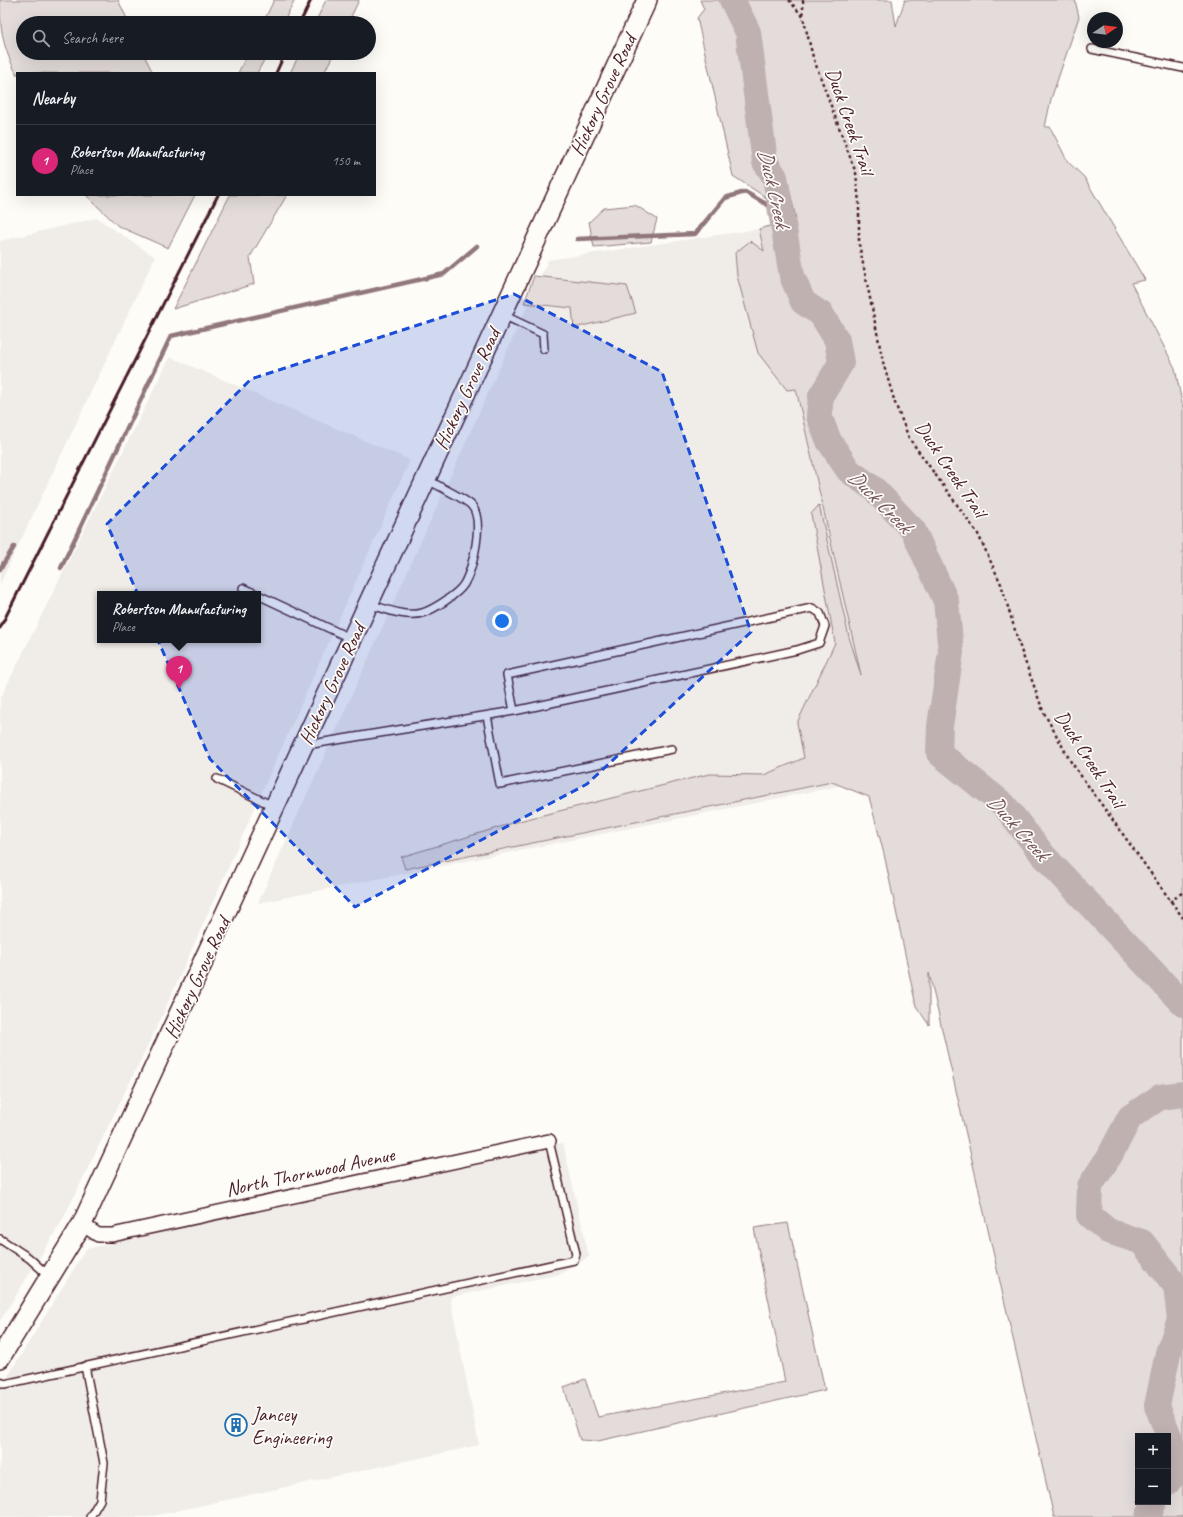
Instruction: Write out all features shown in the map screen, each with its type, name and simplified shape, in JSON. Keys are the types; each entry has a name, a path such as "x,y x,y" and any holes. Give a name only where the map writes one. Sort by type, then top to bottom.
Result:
{"main road":[{"name":"Hickory Grove Road","path":"0,1358 82,1224 647,0"}],"street":[{"name":"North Thornwood Avenue","path":"82,1224 98,1235 112,1235 549,1141"}],"lane":[{"path":"1092,49 1183,68"},
{"path":"501,314 543,334 544,349"},
{"path":"368,604 402,614 422,614 444,602 464,585 476,551 477,517 471,505 426,479"},
{"path":"243,588 249,591"},
{"path":"261,597 352,639"},
{"path":"303,745 514,711 797,650 819,644 825,626 820,613 812,608 507,675 514,711"},
{"path":"487,716 500,784 672,748"},
{"path":"217,779 275,807"},
{"path":"0,1382 5,1384 574,1260 576,1254 549,1141"},
{"path":"0,1239 29,1258 50,1276"},
{"path":"84,1366 104,1463 100,1500 90,1517"}],"path":[{"name":"Duck Creek Trail","path":"789,0 803,17 813,57 856,173 859,203 859,244 883,362 895,403 909,438 978,534 1001,584 1021,650 1043,711 1071,762 1170,902 1183,918"},
{"path":"803,0 803,17"},
{"path":"1170,902 1183,892"}],"highlighted area":[{"path":"514,294 662,372 751,632 587,784 355,907 210,759 107,524 251,379"}],"shaded area":[{"path":"0,0 118,0 126,16 16,16 16,60 146,60 152,72 16,73 5,47 1,21"},
{"path":"274,0 295,0 287,16 266,16"},
{"path":"326,0 359,0 351,16 318,16"},
{"path":"700,0 892,0 896,26 905,0 1075,0 1079,17 1051,99 1045,127 1050,127 1068,162 1084,177 1145,280 1131,283 1175,368 1183,408 1183,1517 1054,1517 929,973 929,1025 916,1006 884,854 869,797 832,782 405,869 401,857 523,820 709,774 764,775 804,758 797,723 835,643 811,514 819,505 849,637 861,675 796,389 787,390 758,353 737,276 735,253 750,241 764,251 759,229 796,219 789,187 753,111 759,158 785,198 773,202 733,176 697,18 704,9"},
{"path":"244,60 264,60 258,72 238,72"},
{"path":"296,60 330,60 324,72 290,72"},
{"path":"87,196 194,196 168,248 118,226"},
{"path":"230,196 286,196 250,257 254,284 173,309"},
{"path":"635,205 657,219 651,242 594,247 589,222 604,208"},
{"path":"97,218 155,257 0,584 0,241"},
{"path":"759,229 884,777 258,903 548,260"},
{"path":"534,276 627,286 636,313 574,328 572,308 524,303"},
{"path":"170,357 410,460 162,1016 62,1221 0,1321 0,699"},
{"path":"563,1143 589,1257 560,1274 450,1297 479,1445 148,1517 0,1517 0,1389 86,1249"},
{"path":"788,1223 825,1390 598,1441 580,1440 564,1387 585,1379 598,1417 785,1382 754,1228"}],"waterway":[{"name":"Duck Creek","path":"732,0 748,32 765,162 775,177 792,276 803,302 821,314 837,340 841,363 821,396 819,416 829,441 849,471 874,489 913,530 946,601 951,652 940,726 939,753 1004,805 1043,855 1183,1004"},
{"path":"577,239 695,234 725,198 745,192 782,213"},
{"path":"61,568 171,336 444,274 477,246"},
{"path":"0,569 14,547"},
{"name":"Duck Creek","path":"1171,1478 1177,1470 1173,1446 1157,1406 1168,1353 1180,1320 1176,1286 1142,1242 1108,1231 1089,1215 1090,1186 1110,1155 1130,1117 1160,1097 1183,1094"},
{"name":"Duck Creek","path":"1148,1517 1153,1505"}],"railway":[{"path":"303,16 311,0"},
{"path":"276,72 282,60"},
{"path":"0,628 217,196"}],"place":[{"name":"Robertson Manufacturing","path":"179,689"},
{"name":"Jancey Engineering","path":"236,1425"}]}
